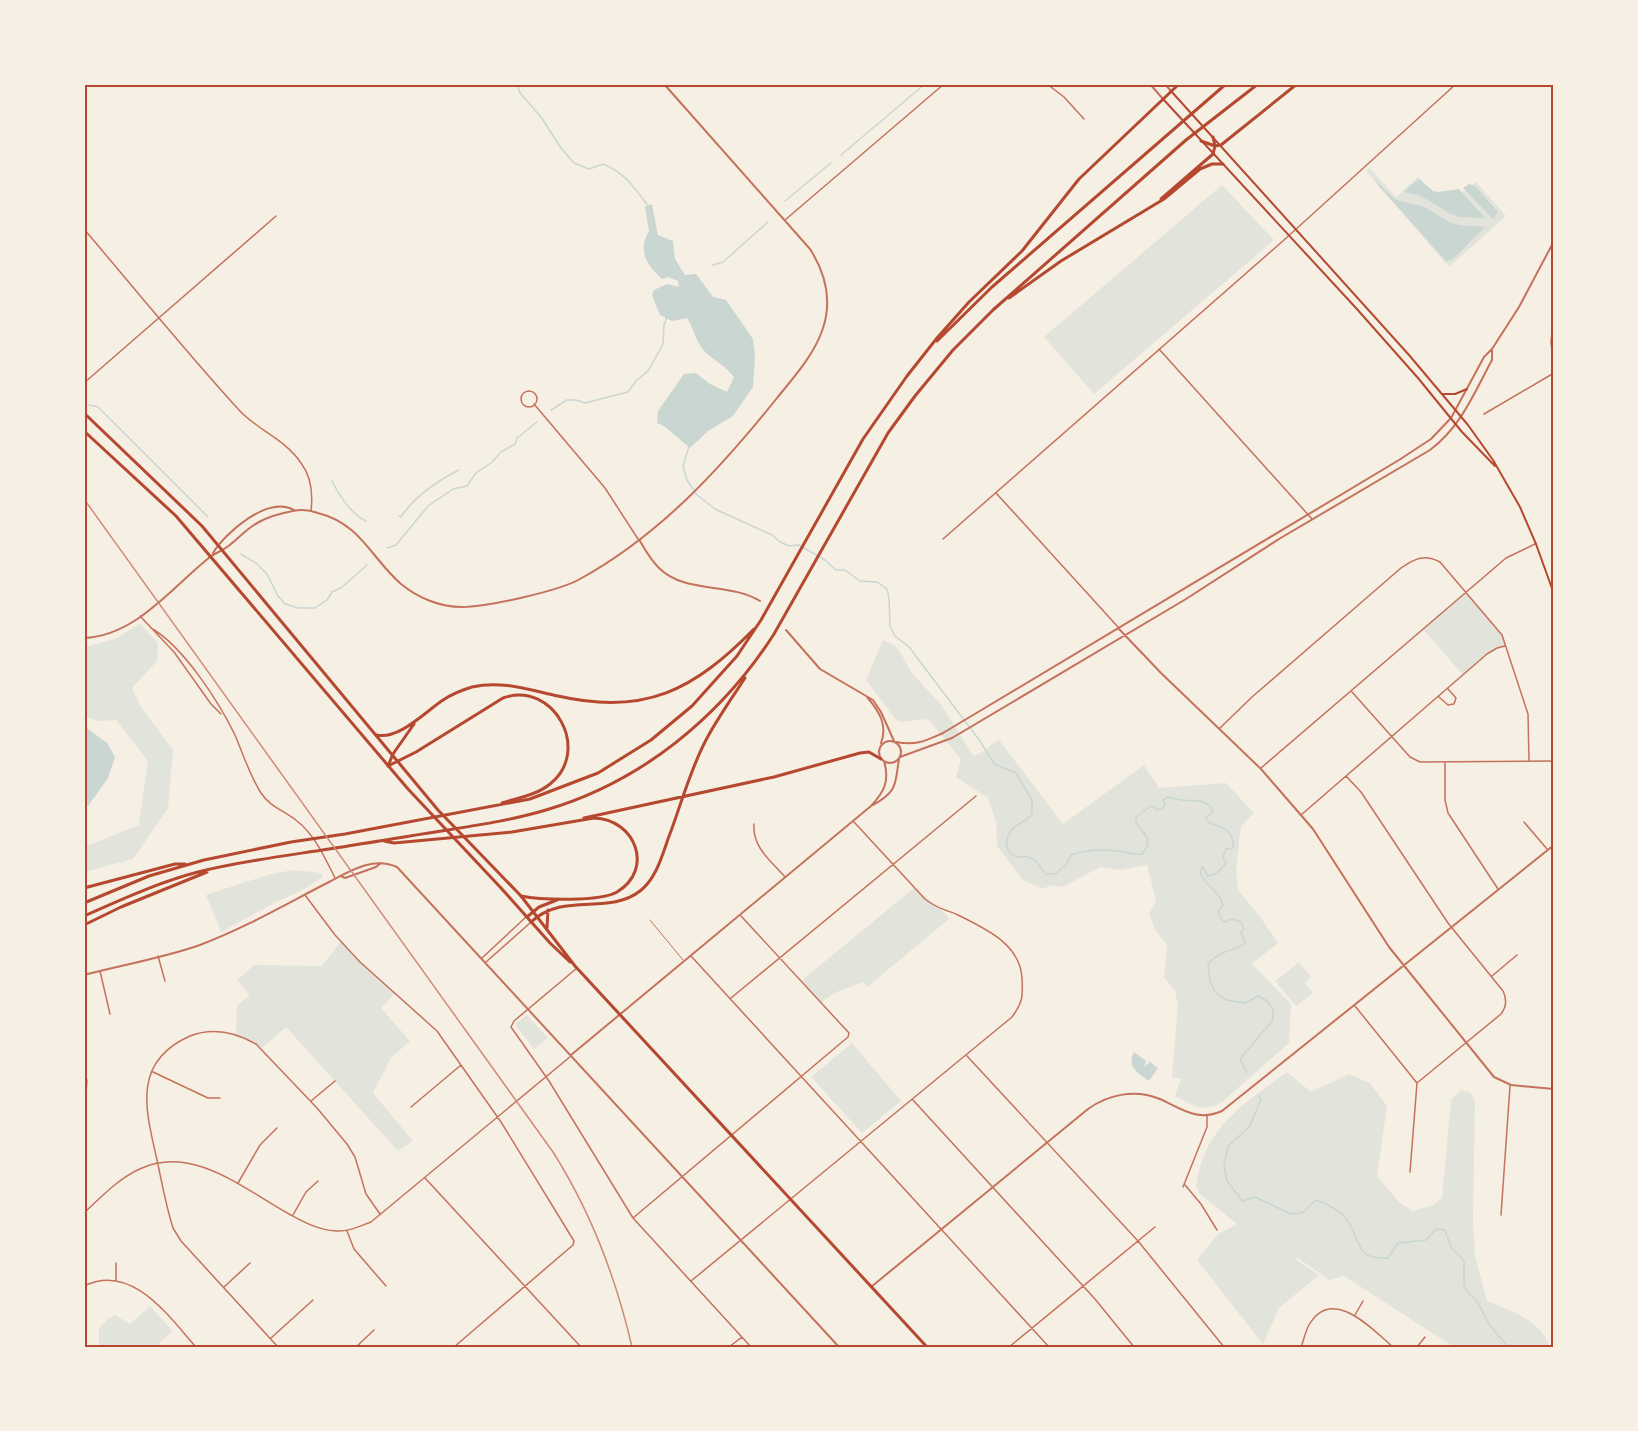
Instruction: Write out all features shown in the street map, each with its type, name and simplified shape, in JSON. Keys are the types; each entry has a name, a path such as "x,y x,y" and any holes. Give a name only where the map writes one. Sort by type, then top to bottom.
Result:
{"main road":[{"path":"84,903 149,876 190,864 291,842 530,799 588,777 651,740 704,694 737,656 760,622 862,439 925,353 969,302 1022,251 1079,179 1179,84"},
{"path":"925,353 992,286 1226,84"},
{"path":"531,922 548,910 568,904 613,902 628,898 640,891 654,875 705,741 774,634 875,455 901,415 953,350 993,310 1210,119 1258,84"},
{"path":"1202,141 1215,146 1221,145 1297,84"},
{"path":"1171,91 1456,410 1495,466"},
{"path":"1163,99 1290,235 1495,466 1520,507 1554,594"},
{"path":"1160,200 1214,154 1213,137"},
{"path":"993,310 1061,261 1160,200 1200,169 1212,164 1222,164"},
{"path":"1442,394 1455,394 1467,389"},
{"path":"84,413 179,503 218,544 451,824 521,896 576,967 927,1347"},
{"path":"84,431 176,516 388,766 558,952 576,967"},
{"path":"376,735 389,735 416,722 450,696 481,686 497,684 592,703 619,704 656,697 678,689 713,667 760,622"},
{"path":"84,916 167,882 215,869 519,818 604,789 652,760 686,735 753,666"},
{"path":"388,766 399,762 503,698 525,695 540,700 553,709 565,726 568,742 566,763 552,782 543,789 492,806"},
{"path":"388,766 393,754 416,722"},
{"path":"574,821 774,777 860,753 871,753 882,760"},
{"path":"383,840 394,843 475,837 603,818 619,824 633,841 636,865 628,882 610,895 558,899 521,896"},
{"path":"84,888 175,864 190,864"},
{"path":"84,925 215,869"},
{"path":"527,916 546,903 558,899"},
{"path":"547,928 548,910"}],"street":[{"path":"84,638 114,632 140,616 211,556 259,522 295,510 311,511 336,518 354,531 395,579 408,589 425,599 456,607 478,606 563,587 581,579 655,530 736,448 808,358 823,329 828,300 825,278 810,249 664,84"},
{"path":"784,221 944,84"},
{"path":"1047,84 1064,97 1084,119"},
{"path":"1150,84 1163,99"},
{"path":"1165,84 1171,91"},
{"path":"943,539 1296,230 1456,84"},
{"path":"84,383 276,216"},
{"path":"84,229 241,412 281,441 302,464 311,486 311,511"},
{"path":"880,746 885,742 916,744 943,733 1431,439 1456,410 1484,357 1492,349 1520,305 1554,241"},
{"path":"1554,310 1551,342 1554,369"},
{"path":"1159,349 1313,519"},
{"path":"882,760 890,763 963,731 1430,450 1462,418 1492,360 1492,349"},
{"path":"1484,414 1554,373"},
{"path":"529,391 535,393 537,398 534,405 524,404 522,399 524,393 529,391"},
{"path":"534,405 605,488 658,567 673,578 745,594 760,602"},
{"path":"995,493 1161,674 1261,769 1313,829 1404,966 1494,1077 1511,1085 1554,1089"},
{"path":"211,556 218,544 244,521 261,511 281,506 288,506 295,510"},
{"path":"1261,769 1506,558 1536,544"},
{"path":"1219,728 1412,560 1422,556 1437,560 1501,634 1528,714 1529,761"},
{"path":"140,616 174,652 211,704 224,717"},
{"path":"151,628 171,641 215,701 233,732 263,796 307,831 336,878"},
{"path":"84,1213 128,1175 143,1167 182,1162 200,1165 309,1225 336,1231 371,1222 785,877 886,796 898,778 900,747 895,742 881,712 873,700 820,669 786,630"},
{"path":"1301,816 1486,654 1506,646"},
{"path":"1439,696 1448,705 1454,704 1456,698 1447,689"},
{"path":"1352,691 1392,737 1420,762 1554,761"},
{"path":"865,695 883,721 884,732 879,752 887,773 886,785 871,806"},
{"path":"1445,762 1445,800 1448,813 1498,889"},
{"path":"1346,776 1361,792 1431,900 1504,993 1506,1000 1504,1011 1417,1083"},
{"path":"731,999 976,796"},
{"path":"691,1281 967,1056 1012,1017 1023,997 1021,967 1017,956 998,938 956,914 935,907 853,821"},
{"path":"1524,822 1547,850"},
{"path":"754,824 753,835 758,846 785,877"},
{"path":"871,1287 1094,1105 1119,1095 1148,1095 1188,1114 1207,1116 1227,1108 1554,844"},
{"path":"84,975 198,946 236,931 336,878 341,876 345,878 381,863 390,864 402,871 482,957 839,1347"},
{"path":"304,895 335,935 360,962 437,1030 497,1116 573,1242 573,1245 454,1347"},
{"path":"633,1218 848,1037 849,1033 740,915"},
{"path":"482,957 527,916"},
{"path":"486,962 531,922"},
{"path":"1491,976 1517,955"},
{"path":"159,956 165,981"},
{"path":"691,956 1049,1347"},
{"path":"576,967 511,1026 514,1033 546,1076 633,1218 751,1347"},
{"path":"100,970 110,1014"},
{"path":"1355,1005 1417,1083 1410,1172"},
{"path":"278,1347 176,1233 145,1102 148,1082 158,1061 177,1043 196,1034 223,1031 247,1039 262,1048 311,1101 351,1150 366,1194 380,1214"},
{"path":"967,1056 1138,1241 1224,1347"},
{"path":"411,1107 461,1065"},
{"path":"152,1072 208,1098 220,1098"},
{"path":"84,1120 87,1080"},
{"path":"311,1101 335,1081"},
{"path":"1501,1215 1511,1085"},
{"path":"913,1100 1083,1286 1134,1347"},
{"path":"1207,1116 1207,1127 1184,1186 1201,1204 1218,1230"},
{"path":"238,1184 254,1154 277,1128"},
{"path":"424,1177 581,1347"},
{"path":"292,1216 306,1192 318,1181"},
{"path":"1009,1347 1155,1227"},
{"path":"347,1230 354,1249 386,1286"},
{"path":"116,1263 116,1281"},
{"path":"223,1287 250,1263"},
{"path":"84,1286 97,1281 116,1281 144,1292 196,1347"},
{"path":"271,1339 313,1300"},
{"path":"1355,1315 1363,1301"},
{"path":"1301,1347 1308,1326 1321,1312 1333,1308 1355,1315 1393,1347"},
{"path":"356,1347 374,1330"},
{"path":"729,1347 742,1337"},
{"path":"1417,1347 1425,1337"},
{"path":"667,1347 673,1347"}],"lane":[{"path":"650,920 685,962"}],"shaded area":[{"path":"1370,168 1396,197 1418,177 1437,197 1465,191 1476,182 1506,216 1449,267 1366,171"},
{"path":"1419,179 1433,191 1459,189 1485,218 1459,217 1417,195 1403,192"},
{"path":"1375,180 1399,201 1422,206 1459,225 1485,227 1452,260 1446,261"},
{"path":"1469,184 1475,186 1498,212 1493,219 1463,188"},
{"path":"1222,185 1274,240 1094,394 1044,337"},
{"path":"652,204 658,235 673,241 675,259 685,275 696,274 713,297 726,300 753,339 755,357 753,387 733,416 708,431 690,448 664,426 657,423 658,411 684,374 696,373 710,384 727,392 734,377 702,348 687,318 672,321 660,315 652,295 654,290 667,284 679,287 678,281 668,277 662,279 645,257 645,238 649,231 645,207"},
{"path":"1466,592 1501,634 1506,646 1493,650 1463,675 1423,629"},
{"path":"140,624 158,643 157,661 132,688 141,707 173,750 168,808 133,859 84,872 84,847 139,825 148,761 116,720 98,721 84,716 84,645 89,646 115,639"},
{"path":"883,640 894,645 912,673 943,707 973,756 999,740 1063,824 1144,765 1159,788 1226,783 1254,813 1241,826 1236,870 1238,890 1278,943 1252,964 1291,1004 1289,1043 1222,1102 1203,1108 1175,1096 1181,1078 1172,1078 1178,1005 1175,991 1164,977 1167,945 1156,931 1149,914 1156,901 1147,865 1120,870 1100,867 1063,887 1052,885 1042,889 1023,880 997,846 996,822 988,798 956,777 961,759 928,719 900,722 896,720 866,680"},
{"path":"84,726 107,743 115,757 108,778 88,806 84,804"},
{"path":"294,870 321,873 323,877 299,892 221,932 206,895 271,874"},
{"path":"914,888 944,912 949,919 867,987 863,982 834,993 821,1003 801,981"},
{"path":"341,941 360,962 395,993 381,1008 410,1041 391,1058 373,1093 413,1141 398,1151 286,1027 262,1048 236,1034 237,1006 250,995 237,980 254,965 322,966"},
{"path":"1299,962 1311,977 1305,983 1313,993 1296,1006 1275,981"},
{"path":"527,1015 548,1038 534,1049 516,1026 516,1023"},
{"path":"852,1043 901,1101 862,1133 811,1077"},
{"path":"1134,1052 1146,1061 1144,1067 1150,1062 1158,1068 1149,1081 1132,1066"},
{"path":"1287,1072 1311,1092 1349,1074 1370,1083 1387,1106 1377,1176 1400,1203 1413,1211 1433,1205 1442,1198 1451,1100 1461,1090 1470,1092 1475,1102 1473,1220 1475,1256 1487,1301 1532,1323 1546,1338 1550,1347 1482,1347 1481,1345 1454,1347 1344,1276 1329,1280 1298,1258 1295,1259 1319,1275 1279,1308 1263,1344 1197,1260 1218,1234 1237,1224 1200,1194 1196,1186 1207,1148 1228,1119 1255,1095"},
{"path":"150,1306 173,1331 159,1343 160,1347 99,1347 99,1328 108,1319 115,1315 130,1324"}],"waterway":[{"path":"517,84 520,93 541,117 561,148 574,163 589,169 603,164 617,171 648,206"},
{"path":"841,155 925,84"},
{"path":"785,201 831,163"},
{"path":"713,265 723,262 768,222"},
{"path":"551,410 567,400 585,403 628,392 648,371 663,344 667,317"},
{"path":"89,405 98,407 208,517"},
{"path":"387,548 396,545 428,506 453,489 467,486 476,473 492,462 501,452 515,444 517,438 537,422"},
{"path":"689,446 683,466 687,480 697,495 715,509 772,535 789,546 799,545 825,560 836,570 845,570 860,581 877,582 887,589 890,626 895,636 909,647 980,741 994,764 1016,773 1032,800 1032,815 1009,834 1007,846 1010,853 1018,857 1031,858 1045,874 1055,874 1066,865 1071,855 1082,852 1106,850 1142,854 1147,847 1148,839 1136,822 1136,817 1151,806 1158,810 1164,807 1163,800 1168,797 1200,801 1211,807 1213,812 1206,817 1209,823 1223,828 1230,834 1233,848 1226,849 1223,857 1226,864 1215,874 1207,876 1202,867 1200,873 1221,900 1223,905 1218,911 1221,919 1225,922 1232,919 1241,922 1244,928 1241,933 1245,943 1218,955 1208,964 1210,981 1215,992 1226,1000 1245,1003 1258,996 1267,1001 1273,1009 1273,1020 1240,1059 1247,1073"},
{"path":"399,516 401,517 427,490 459,470"},
{"path":"332,481 351,509 366,521"},
{"path":"241,554 256,563 267,574 278,596 285,604 298,608 315,608 367,565"},
{"path":"1259,1095 1261,1100 1249,1127 1228,1146 1224,1166 1227,1181 1242,1201 1255,1197 1291,1214 1302,1213 1316,1200 1325,1203 1344,1216 1364,1252 1377,1258 1388,1258 1398,1243 1426,1240 1436,1229 1445,1230 1451,1247 1464,1261 1464,1286 1477,1301 1489,1324 1508,1347"}],"railway":[{"path":"84,499 553,1152 579,1198 601,1246 626,1321 632,1347"}]}
